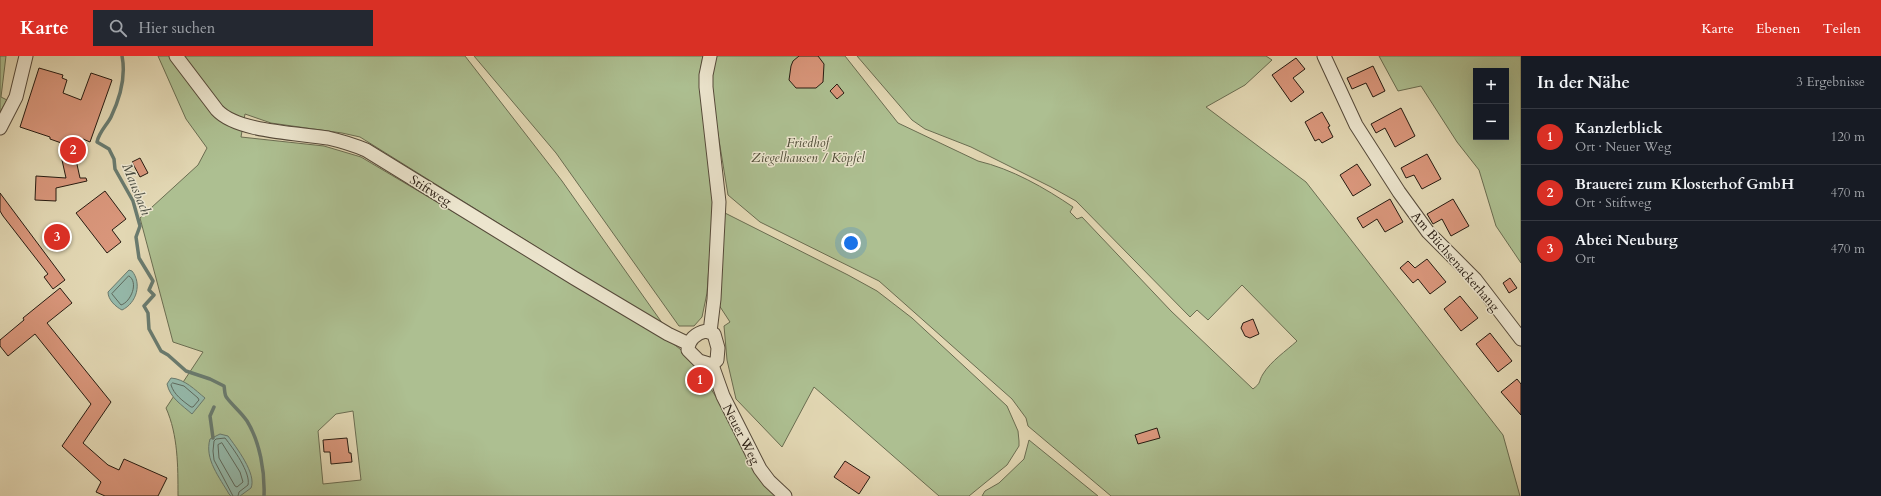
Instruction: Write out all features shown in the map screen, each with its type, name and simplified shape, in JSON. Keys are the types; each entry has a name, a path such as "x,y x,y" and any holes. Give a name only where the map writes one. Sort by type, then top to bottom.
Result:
{"street":[{"path":"0,128 16,97 26,56"},
{"name":"Stiftweg","path":"176,56 222,116 231,121 248,126 335,140 366,150 574,278 668,334 689,344"},
{"path":"710,56 706,75 706,87 719,202 714,299 710,332"},
{"name":"Am Büchsenackerhang","path":"1324,56 1356,125 1395,187 1428,232 1478,283 1521,339"},
{"path":"700,332 710,332 715,336 718,348 717,360 712,365 705,364 695,359 689,351 689,344 694,337 700,332"},
{"name":"Neuer Weg","path":"712,365 723,396 760,469 769,481 785,496"}],"green space":[{"path":"0,56 6,56 1,97 7,100 0,112"},
{"path":"158,56 465,56 562,181 665,327 360,137 271,123 245,114 241,137 324,146 361,157 666,338 685,353 702,374 776,496 178,496 175,440 166,408 203,352 173,342 140,218 198,165 207,148 186,119","holes":["353,411 361,480 323,484 318,431 336,414"]},
{"path":"474,56 703,56 701,67 714,197 707,293 702,317 694,326 679,326 556,153"},
{"name":"Friedhof Ziegelhausen / Köpfel","path":"715,56 845,56 898,123 978,161 991,164 1016,174 1073,207 1070,212 1077,219 1082,217 1171,311 1253,389 1259,383 1263,374 1270,365 1297,341 1242,285 1208,320 1197,310 1190,317 1076,201 971,147 925,129 912,120 857,56 1266,56 1272,60 1245,85 1206,107 1306,182 1503,435 1520,496 1111,496 1028,426 1026,418 1012,399 879,281 760,222 728,195 711,91 712,66"},
{"path":"1379,56 1521,56 1521,263 1496,226 1479,170 1457,142 1421,86 1398,91"},
{"path":"721,211 877,291 912,318 1007,406 1018,431 1019,446 1007,465 969,496 939,496 814,387 782,447 736,399 727,360 724,326 730,322 715,299"},
{"path":"1029,440 1098,496 982,496 985,491 999,483 1024,459"}],"water":[{"path":"129,270 132,271 135,276 137,287 131,303 122,310 109,298 108,292"},
{"path":"171,378 181,380 194,388 205,398 192,414 177,401 171,393 167,384"},
{"path":"220,434 228,436 245,461 251,476 251,488 240,496 231,496 229,494 217,475 211,461 209,454 210,439"}],"building":[{"path":"799,56 818,56 824,64 823,82 816,88 796,88 789,80 793,61"},
{"path":"1296,58 1305,69 1293,78 1304,92 1291,102 1272,75"},
{"path":"1373,66 1385,91 1373,97 1366,83 1352,89 1347,78"},
{"path":"39,68 63,75 62,78 67,80 63,93 81,100 91,73 112,80 90,142 83,139 76,160 80,178 86,178 87,181 56,188 56,201 35,200 36,176 66,178 62,160 67,145 50,139 50,137 20,127"},
{"path":"837,84 844,93 837,99 830,91"},
{"path":"1401,108 1415,136 1395,147 1385,128 1376,133 1371,124"},
{"path":"1322,112 1330,126 1328,127 1333,137 1322,143 1319,139 1315,141 1305,122"},
{"path":"1427,154 1441,179 1422,189 1414,175 1406,178 1401,168"},
{"path":"140,158 148,173 140,177 132,162"},
{"path":"1357,164 1371,185 1353,196 1340,175"},
{"path":"105,191 126,219 112,230 121,242 107,253 76,213"},
{"path":"0,193 65,280 53,289 44,277 48,274 0,211"},
{"path":"1390,199 1403,222 1385,232 1377,219 1363,228 1357,218"},
{"path":"1453,199 1469,226 1451,236 1442,219 1433,224 1427,214"},
{"path":"1427,259 1446,282 1430,294 1418,279 1413,283 1400,268 1408,261 1415,268"},
{"path":"1510,278 1517,288 1509,293 1503,283"},
{"path":"60,288 72,303 47,323 111,402 83,443 108,465 119,470 124,459 167,478 158,496 105,496 96,492 101,482 62,446 91,404 35,334 8,356 0,346 0,340 24,320 23,318"},
{"path":"1460,296 1478,318 1461,331 1444,309"},
{"path":"1253,319 1259,334 1250,338 1245,336 1241,328 1243,323"},
{"path":"1490,333 1512,361 1498,372 1476,344"},
{"path":"1517,379 1521,384 1521,415 1501,392"},
{"path":"1157,428 1160,438 1138,444 1135,435"},
{"path":"347,438 352,462 331,464 330,452 324,452 323,440"},
{"path":"845,461 870,477 859,494 834,477"}],"waterway":[{"name":"Mausbach","path":"122,56 123,79 117,102 111,117 101,132 97,142 109,149 114,159 115,169 133,201 140,226 136,237 139,258 153,281 149,290 154,295 144,306 148,313 149,329 161,351 168,355 186,371 210,379 224,386 226,397 252,429 261,457 264,477 264,496"},
{"path":"213,438 210,416 214,407"}],"place":[{"name":"Brauerei zum Klosterhof GmbH","path":"73,150"},
{"name":"Abtei Neuburg","path":"57,237"},
{"name":"Kanzlerblick","path":"700,380"}]}
